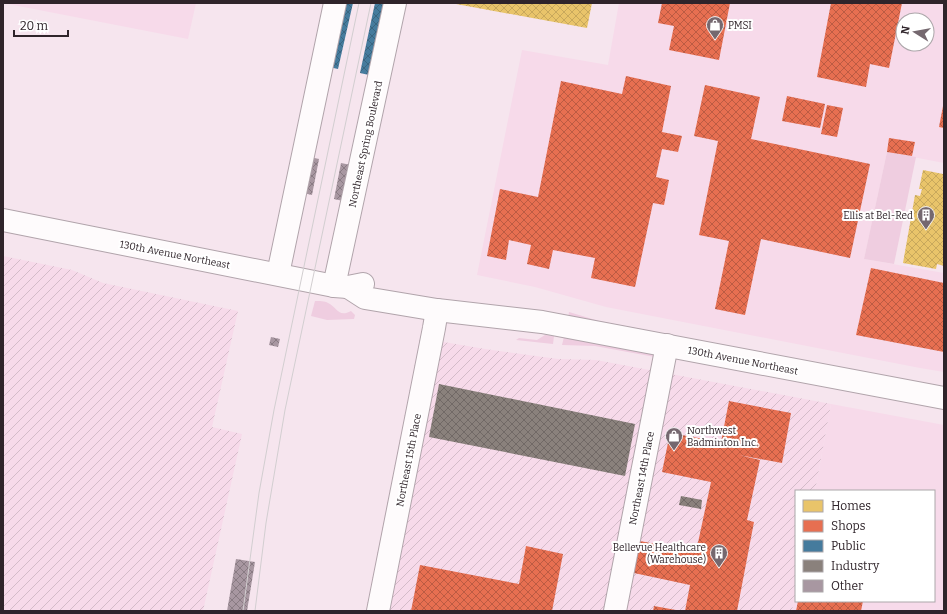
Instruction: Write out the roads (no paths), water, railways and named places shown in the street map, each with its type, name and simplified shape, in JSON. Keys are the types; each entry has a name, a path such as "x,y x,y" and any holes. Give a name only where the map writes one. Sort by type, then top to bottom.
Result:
{"street":[{"path":"278,274 335,3"},
{"name":"Northeast Spring Boulevard","path":"341,286 395,3"},
{"name":"130th Avenue Northeast","path":"3,220 341,286 368,284 513,314 542,322"},
{"name":"130th Avenue Northeast","path":"341,286 365,298 437,310 542,322 944,398"},
{"name":"Northeast 15th Place","path":"378,611 437,310"},
{"name":"Northeast 14th Place","path":"615,611 667,345"}],"tram line":[{"path":"243,611 259,493 274,410 359,3"},
{"path":"255,611 266,523 285,410 371,3"}],"place":[{"name":"PMSI","path":"715,40"},
{"name":"Ellis at Bel-Red","path":"926,230"},
{"name":"Northwest Badminton Inc.","path":"674,451"},
{"name":"Bellevue Healthcare (Warehouse)","path":"719,568"}]}
